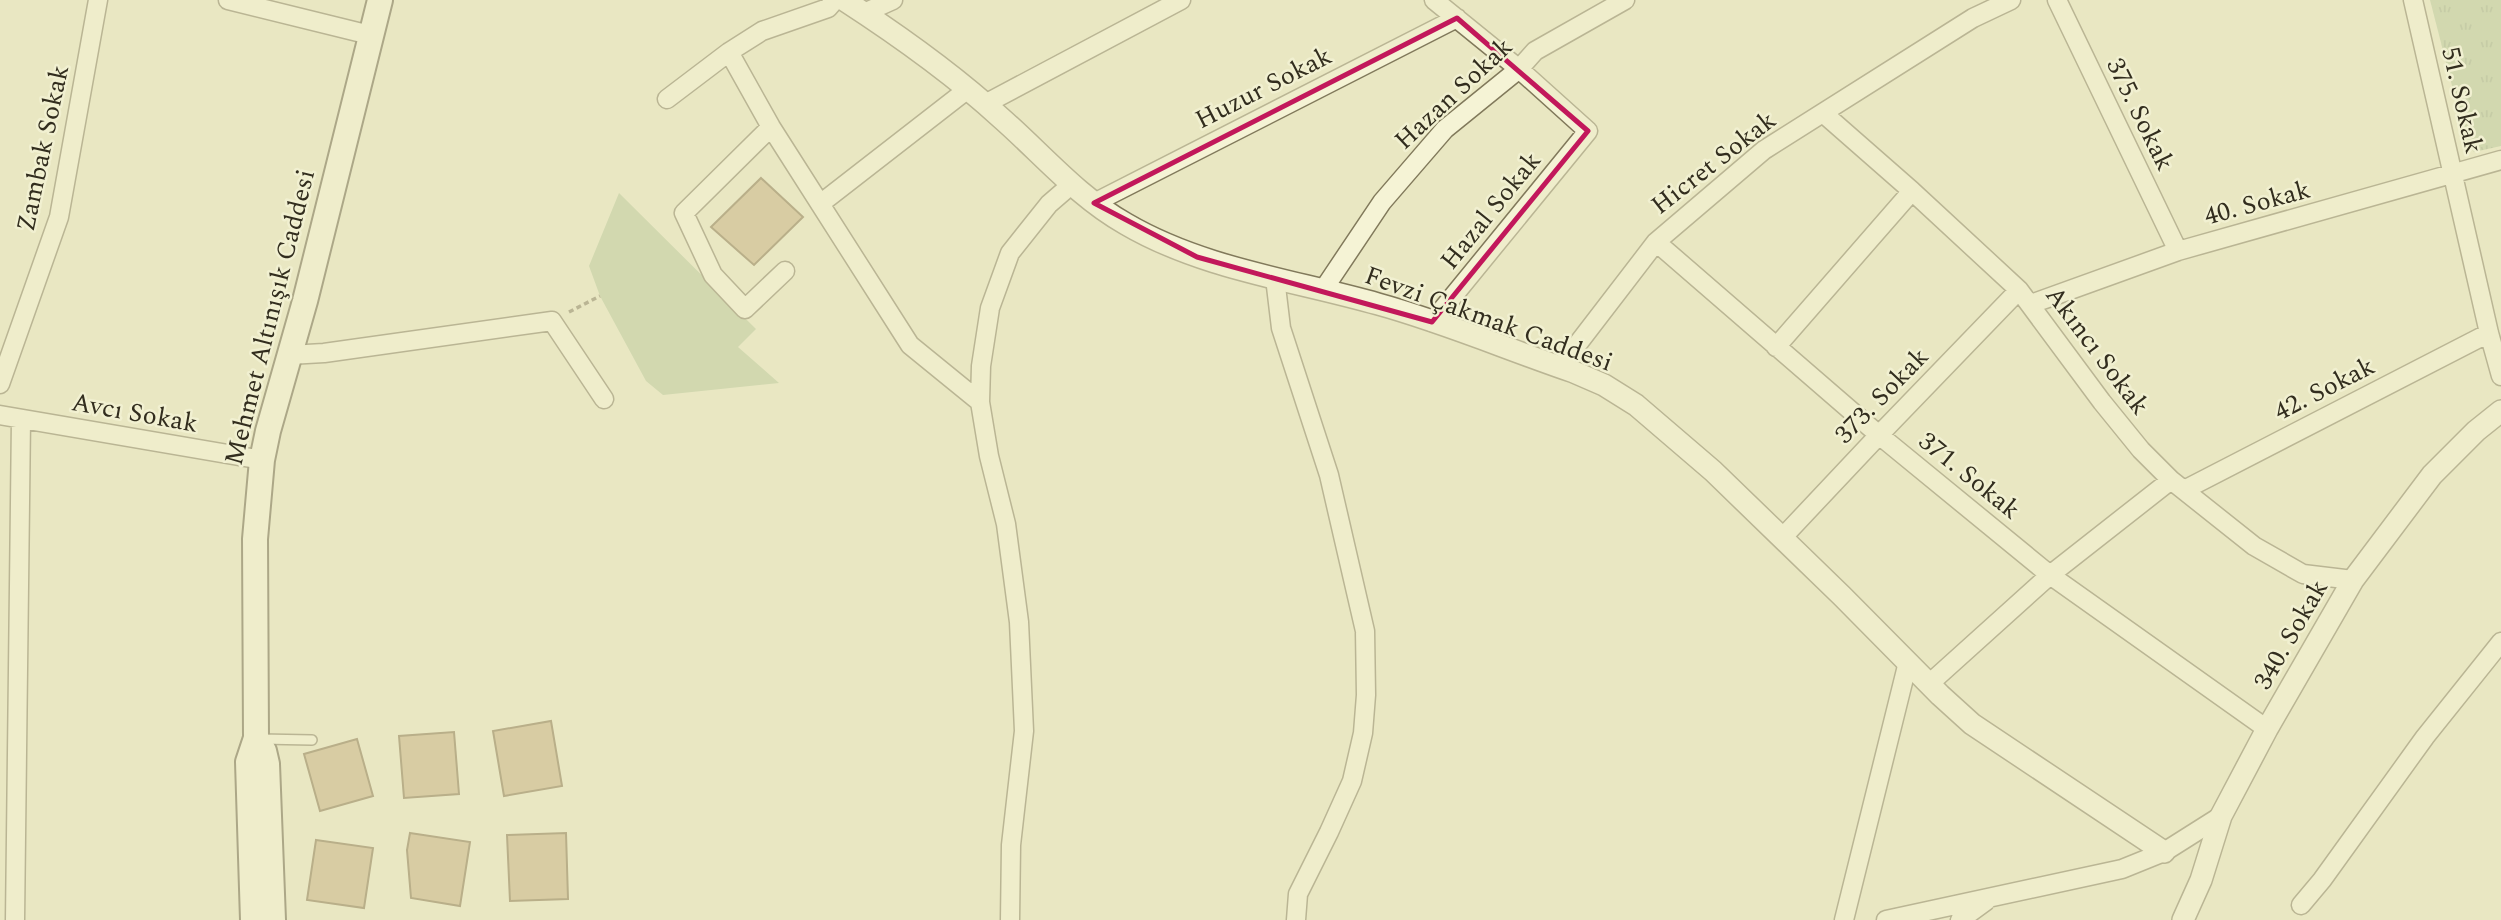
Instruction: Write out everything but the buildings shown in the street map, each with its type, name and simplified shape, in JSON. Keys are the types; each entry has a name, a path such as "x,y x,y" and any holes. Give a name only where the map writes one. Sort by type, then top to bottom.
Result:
{"main road":[{"name":"Mehmet Altınışık Caddesi","path":"253,920 248,762 256,738 255,539 261,460 305,301 380,0"},
{"name":"Mehmet Altınışık Caddesi","path":"256,738 264,751 267,764 273,920"},
{"path":"246,920 251,890 250,855"}],"street":[{"name":"Zambak Sokak","path":"0,384 59,217 97,0"},
{"path":"228,0 370,35"},
{"path":"667,99 729,52 762,31 828,8 835,0"},
{"name":"Fevzi Çakmak Caddesi","path":"844,0 968,89 1094,203 1126,224 1165,244 1197,257 1380,304 1560,367 1604,385 1636,405 1713,471 1972,724 2164,852"},
{"path":"864,13 893,0"},
{"path":"985,104 1181,0"},
{"path":"1434,0 1519,69"},
{"name":"Hazan Sokak","path":"1323,290 1381,202 1444,130 1519,69 1535,51 1625,0"},
{"name":"Hicret Sokak","path":"1560,367 1656,242 1764,150 1973,18 2011,0"},
{"name":"375. Sokak","path":"2057,0 2178,251"},
{"name":"51. Sokak","path":"2413,0 2501,376"},
{"name":"Huzur Sokak","path":"1094,203 1457,18"},
{"path":"729,52 771,127 910,345 980,402"},
{"name":"Hazal Sokak","path":"1432,322 1588,131 1519,69"},
{"path":"820,204 968,89"},
{"name":"Akıncı Sokak","path":"1823,113 1912,191 2025,297 2141,450 2178,485 2254,546 2304,574 2353,580"},
{"path":"771,127 684,213 713,275 745,309 785,271"},
{"name":"40. Sokak","path":"2025,297 2501,160"},
{"path":"1010,920 1011,845 1024,731 1019,622 1006,524 989,456 980,402 981,366 990,308 1010,253 1049,204 1071,184"},
{"path":"1776,347 1912,191"},
{"name":"371. Sokak","path":"1656,242 1879,435 2050,575 2267,729"},
{"path":"1275,278 1282,328 1329,475 1364,631 1366,695 1360,745 1352,781 1297,894 1296,920"},
{"name":"373. Sokak","path":"1783,538 1879,435 2025,297"},
{"path":"289,355 324,353 551,321 604,400"},
{"name":"42. Sokak","path":"1929,684 2050,575 2178,485 2489,333"},
{"name":"340. Sokak","path":"2183,920 2201,880 2221,816 2267,729 2353,580 2432,475 2476,431 2501,411"},
{"name":"Avcı Sokak","path":"0,415 261,460"},
{"path":"15,920 21,419"},
{"path":"2301,905 2425,737 2501,642"},
{"path":"1844,920 1908,662"},
{"path":"1886,920 2122,869 2164,852 2221,816"},
{"path":"1960,920 1992,897"}],"lane":[{"path":"256,738 312,740"}],"path":[{"path":"551,321 600,296"}],"highlighted area":[{"path":"1457,18 1588,131 1432,322 1197,257 1094,203"}],"green space":[{"path":"2430,0 2501,0 2501,146 2474,152 2467,144"},
{"path":"619,193 756,329 738,347 779,383 663,395 646,381 600,296 589,266"}]}
